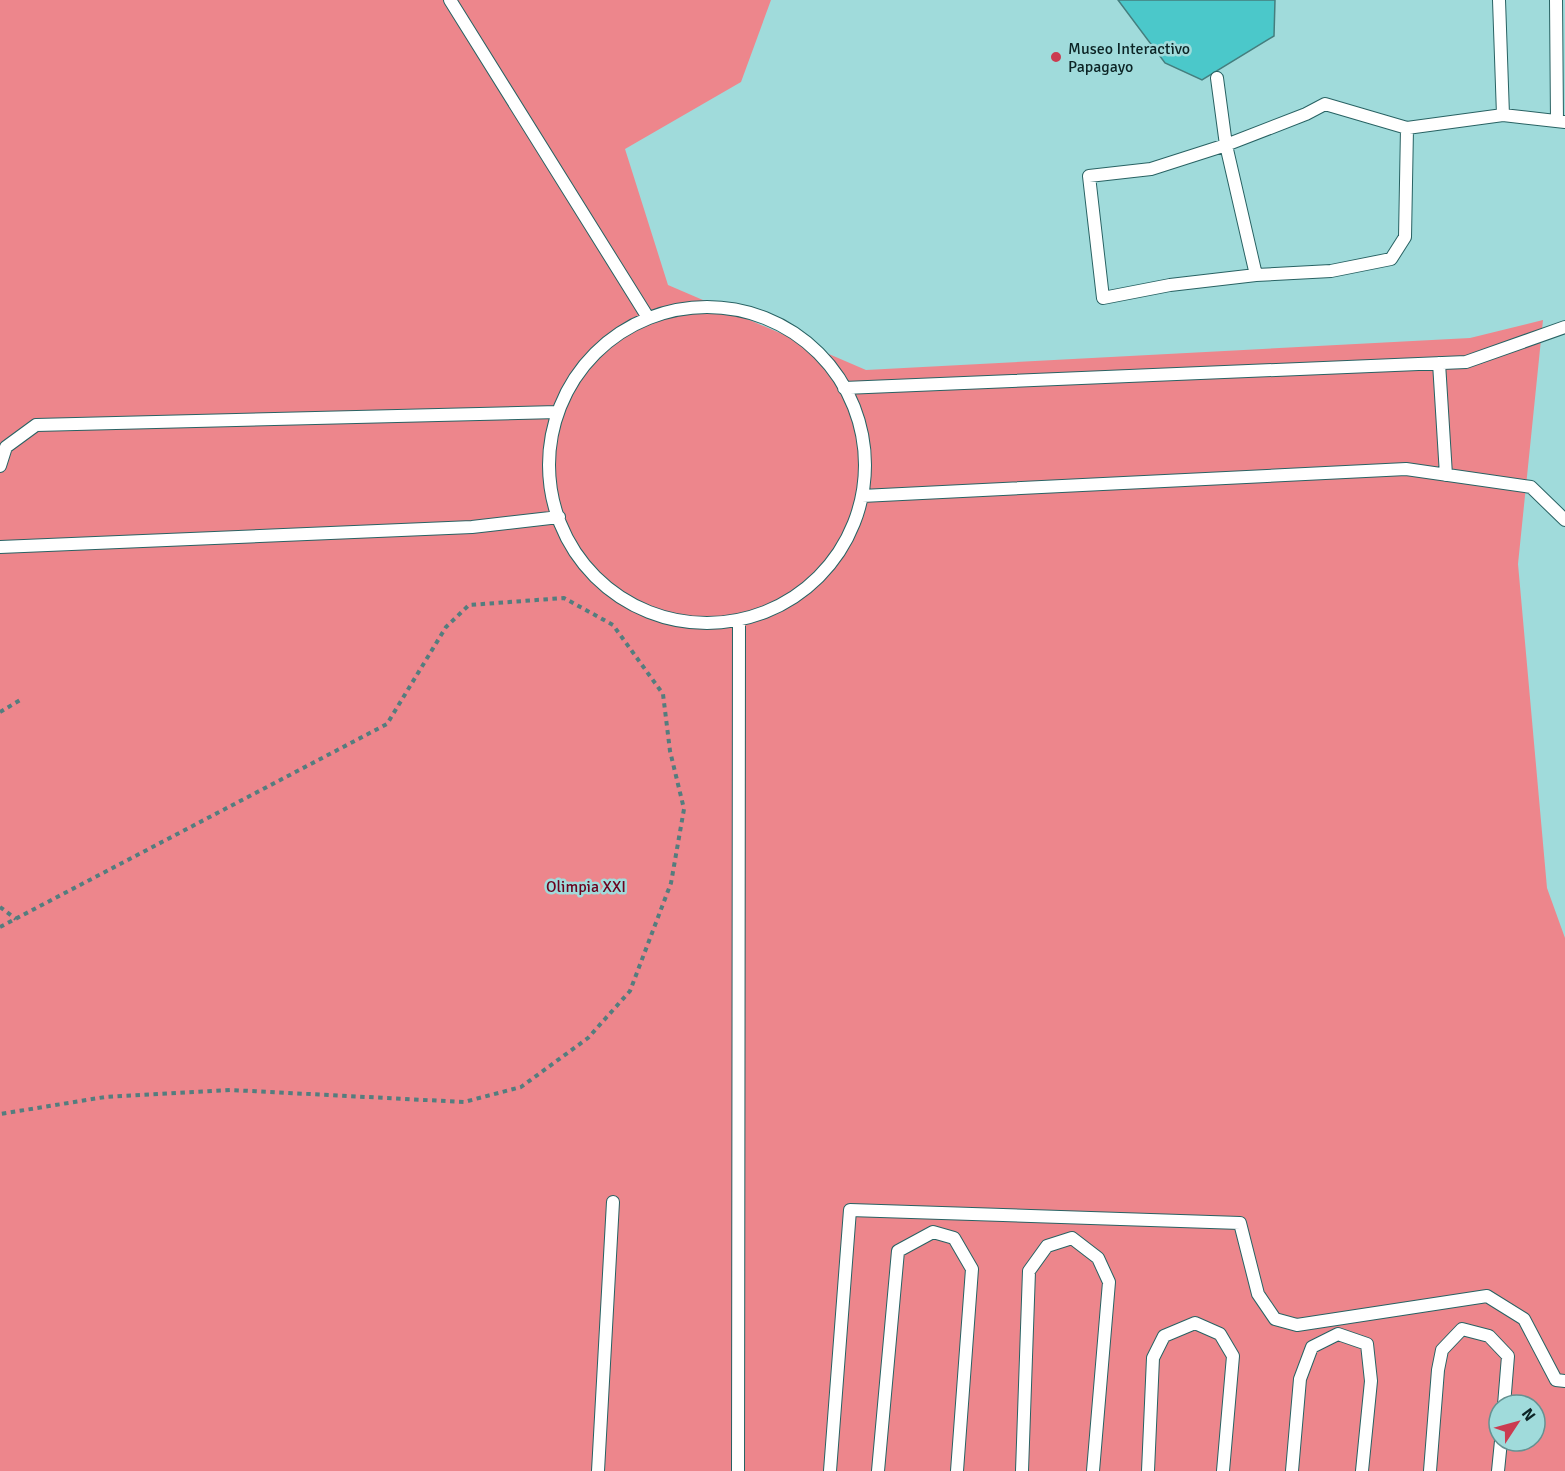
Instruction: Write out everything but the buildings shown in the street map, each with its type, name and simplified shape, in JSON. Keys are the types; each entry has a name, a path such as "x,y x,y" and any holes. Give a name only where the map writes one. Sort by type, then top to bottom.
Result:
{"lane":[{"path":"450,0 647,316"},
{"path":"1499,0 1503,115"},
{"path":"1407,128 1405,237 1390,259 1330,271 1256,275 1170,285 1103,298 1089,176 1150,169 1226,145 1306,114 1325,104 1407,128 1503,115 1561,122 1556,0"},
{"path":"1216,78 1226,145 1256,275"},
{"path":"697,305 747,310 794,331 831,366 844,388 856,410 866,460 860,510 838,557 803,593 758,616 739,620 708,624 654,615 606,588 570,546 550,495 549,440 558,412 567,388 601,345 647,316 697,305"},
{"path":"844,388 1466,362 1565,327"},
{"path":"1438,363 1446,475"},
{"path":"0,466 6,447 36,425 558,412"},
{"path":"862,496 1406,469 1531,487 1565,520"},
{"path":"0,547 472,527 559,517"},
{"path":"738,1471 739,620"},
{"path":"598,1471 614,1202"},
{"path":"830,1471 850,1210 1240,1223 1258,1294 1275,1318 1297,1325 1487,1296 1524,1319 1556,1380 1565,1381"},
{"path":"878,1471 898,1251 933,1232 954,1238 972,1269 957,1471"},
{"path":"1022,1471 1029,1271 1047,1246 1072,1238 1098,1258 1109,1282 1093,1471"},
{"path":"1148,1471 1153,1358 1164,1336 1195,1323 1220,1334 1233,1356 1223,1471"},
{"path":"1430,1471 1438,1370 1442,1350 1462,1329 1489,1336 1508,1356 1505,1393"},
{"path":"1292,1471 1300,1379 1312,1347 1338,1334 1367,1344 1371,1382 1362,1471"},
{"path":"1498,1471 1500,1453"}],"path":[{"path":"0,927 387,724 446,627 469,605 564,598 613,626 663,694 670,751 684,809 671,883 630,991 588,1038 521,1087 464,1102 231,1090 105,1097 0,1114"},
{"path":"0,712 22,699"},
{"path":"0,907 16,919"}],"green space":[{"name":"Olimpia XXI","path":"0,0 771,0 741,82 625,149 668,285 866,370 1470,338 1543,320 1518,564 1547,888 1565,938 1565,1471 0,1471"}],"place":[{"name":"Museo Interactivo Papagayo","path":"1056,57"}]}
